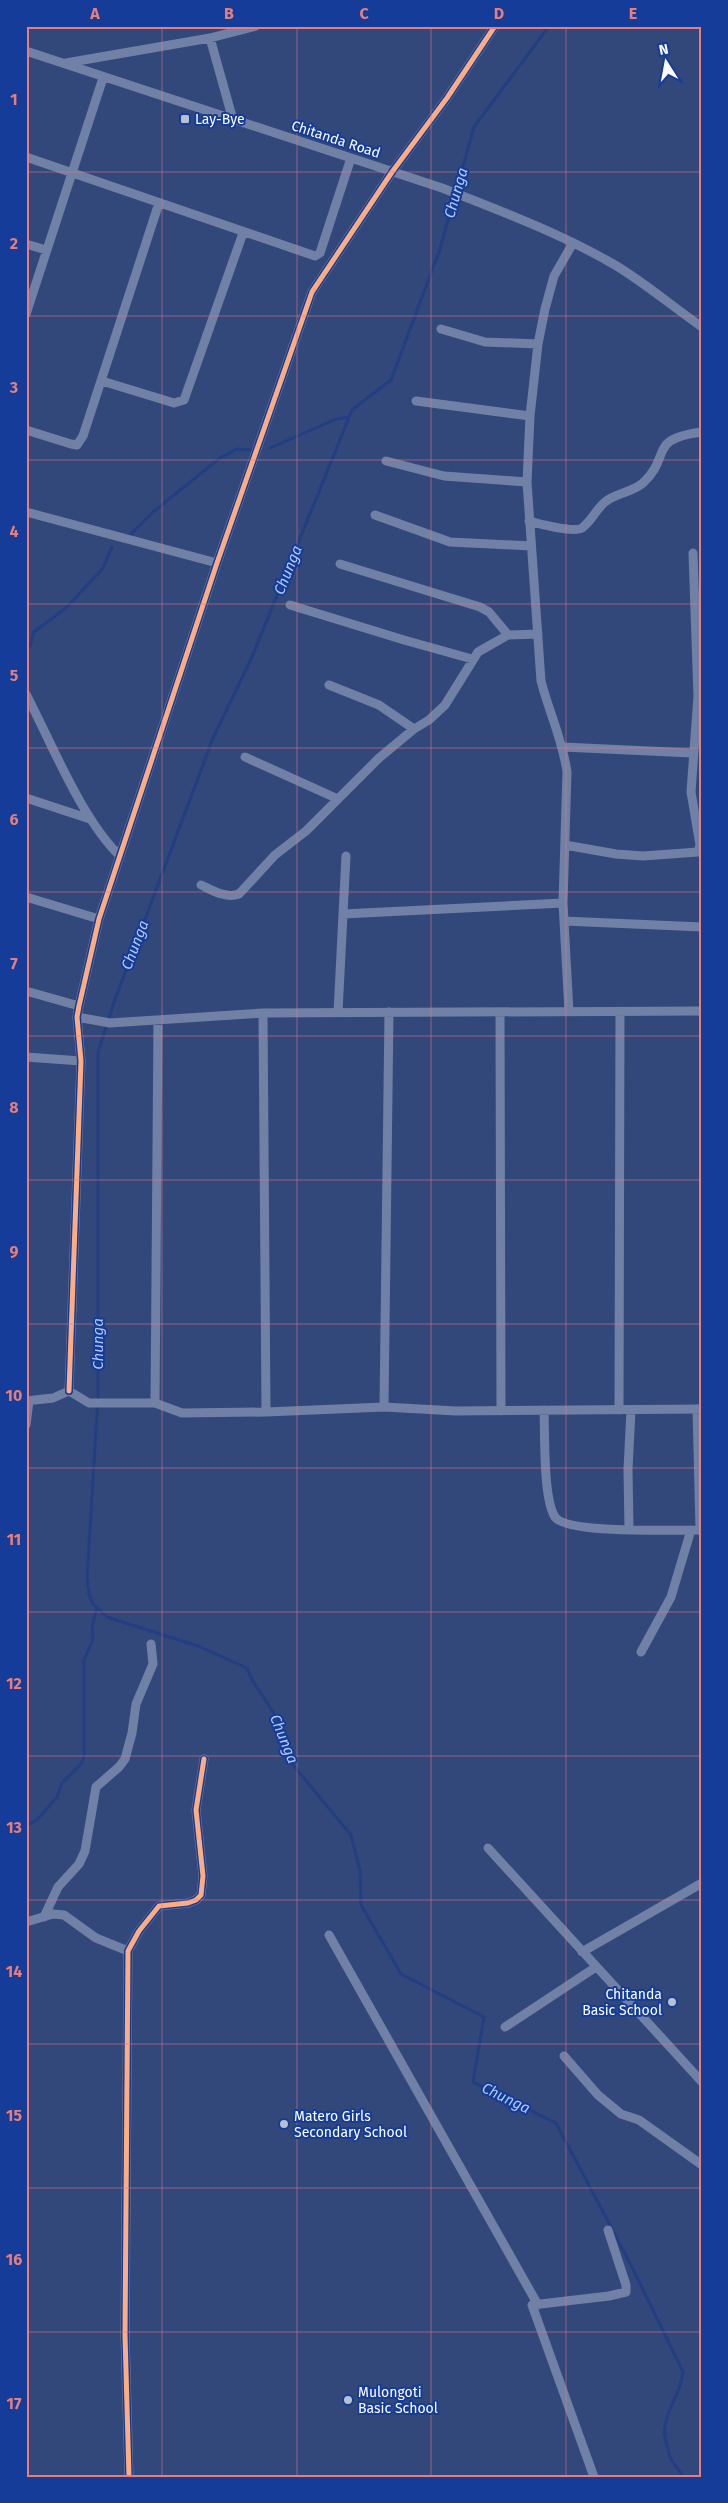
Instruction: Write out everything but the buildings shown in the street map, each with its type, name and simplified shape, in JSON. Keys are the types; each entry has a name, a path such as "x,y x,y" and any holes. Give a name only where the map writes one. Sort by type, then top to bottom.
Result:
{"street":[{"path":"66,63 210,38 256,26"},
{"path":"69,1391 82,1062 77,1017 99,919 217,563 312,292 392,172 447,98 495,26"},
{"path":"210,38 233,120"},
{"name":"Chitanda Road","path":"26,51 66,63 103,78 442,188 573,242 616,266 702,327"},
{"path":"26,314 103,78"},
{"path":"26,157 243,233 318,256 351,158"},
{"path":"26,430 78,445 83,436 102,381 159,203"},
{"path":"102,381 174,403 184,400 243,233"},
{"path":"569,1012 563,904 567,772 563,747 547,706 541,681 527,482 530,416 538,344 554,276 573,242"},
{"path":"26,244 46,250"},
{"path":"441,329 485,342 538,344"},
{"path":"416,401 530,416"},
{"path":"529,521 572,530 583,527 608,500 624,494 643,483 663,449 672,438 702,432"},
{"path":"386,461 444,476 527,482"},
{"path":"26,512 217,563"},
{"path":"375,515 450,542 531,546"},
{"path":"565,845 616,854 643,856 698,852 700,845 691,792 692,753 696,736 699,633 693,553"},
{"path":"340,564 480,607 489,612 508,635"},
{"path":"290,605 404,640 472,658"},
{"path":"200,885 223,895 234,896 239,894 275,855 290,845 379,758 414,729 430,720 445,705 458,686 472,658 478,652 508,635 538,634"},
{"path":"328,685 379,705 414,729"},
{"path":"26,694 90,819 106,842 120,856"},
{"path":"563,747 692,753"},
{"path":"245,757 338,799"},
{"path":"26,798 90,819"},
{"path":"338,1012 346,856"},
{"path":"26,897 99,919"},
{"path":"343,914 563,904"},
{"path":"564,921 702,927"},
{"path":"26,991 79,1006"},
{"path":"77,1017 106,1022 263,1012 702,1011"},
{"path":"263,1012 266,1412"},
{"path":"384,1407 389,1012"},
{"path":"500,1012 501,1411"},
{"path":"619,1410 620,1012"},
{"path":"154,1402 158,1020"},
{"path":"26,1057 82,1062"},
{"path":"69,1391 88,1403 154,1402 182,1413 384,1407 456,1411 700,1409 698,1530 671,1597 641,1652"},
{"path":"26,1424 28,1401 53,1398 69,1391"},
{"path":"544,1410 547,1474 551,1510 556,1519 566,1524 595,1529 698,1530"},
{"path":"629,1529 628,1469 631,1410"},
{"path":"44,1917 58,1887 79,1864 86,1851 96,1787 119,1767 125,1759 132,1733 136,1704 152,1664 152,1644"},
{"path":"129,2477 125,2335 128,1951 139,1931 159,1906 196,1900 201,1895 203,1876 196,1810 204,1759"},
{"path":"488,1848 702,2082"},
{"path":"582,1952 702,1883"},
{"path":"26,1922 44,1917 64,1915 96,1938 128,1951"},
{"path":"329,1935 538,2305"},
{"path":"506,2027 596,1967"},
{"path":"564,2056 598,2095 621,2114 639,2120 702,2165"},
{"path":"594,2477 532,2305 609,2296 626,2292 626,2285 608,2230"}],"waterway":[{"name":"Chunga","path":"549,26 474,127 440,249 391,380 352,410 252,657 213,738 114,1002 98,1052 98,1397 87,1578 89,1594 93,1604 107,1617 198,1646 247,1668 252,1680 279,1721 293,1765 351,1835 360,1871 361,1905 401,1974 484,2017 473,2082 556,2123 631,2265 683,2372 679,2390 665,2424 666,2442 671,2459 683,2477"},
{"path":"270,448 334,420 348,417"},
{"path":"129,536 153,512 220,458 237,449 252,450"},
{"path":"26,650 30,646 34,632 66,608 103,568 112,547"},
{"path":"26,1826 37,1820 57,1797 62,1783 81,1764 84,1757 84,1660 93,1639 92,1627 97,1608"}],"cycle path":[{"path":"69,1391 81,1061 77,1017 99,919 217,563 312,292 392,172 447,98 495,26"},
{"path":"129,2477 125,2335 128,1951 139,1931 159,1906 188,1903 196,1900 201,1895 203,1876 196,1810 204,1759"}],"place":[{"name":"Lay-Bye","path":"185,119"},
{"name":"Chitanda Basic School","path":"672,2002"},
{"name":"Matero Girls Secondary School","path":"284,2124"},
{"name":"Mulongoti Basic School","path":"348,2400"}]}
